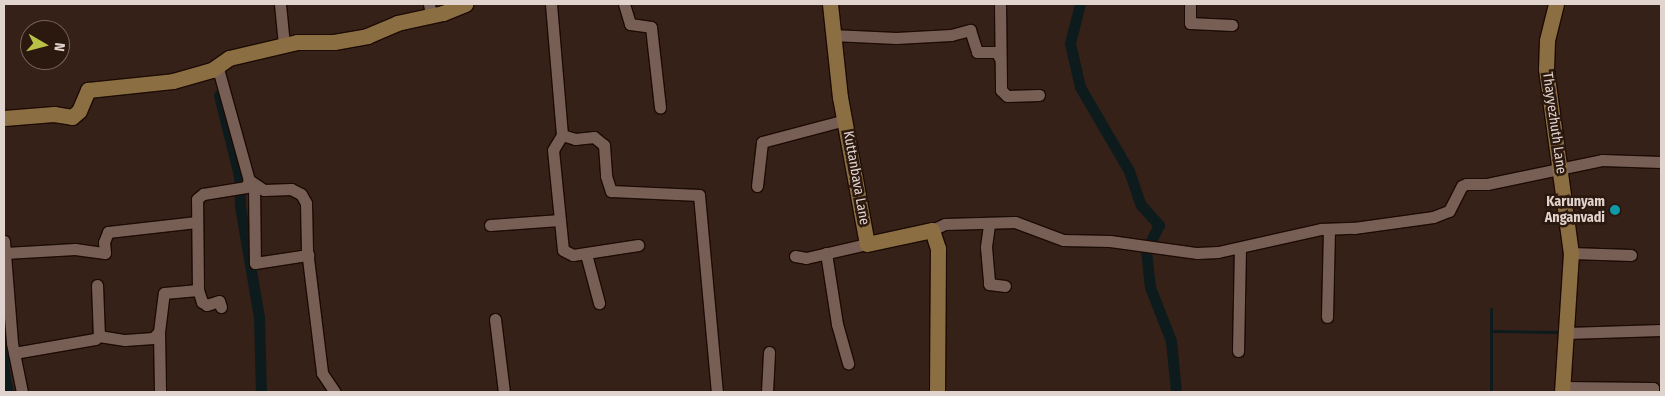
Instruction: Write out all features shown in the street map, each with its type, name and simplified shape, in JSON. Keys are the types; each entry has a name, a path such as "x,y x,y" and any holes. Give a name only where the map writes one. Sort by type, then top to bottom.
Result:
{"street":[{"path":"280,4 284,44"},
{"path":"4,118 54,114 72,117 79,111 88,90 173,81 212,70 229,58 284,44 311,41 334,42 367,36 430,9 465,4"},
{"path":"551,4 562,135 553,150 563,250 573,255 638,245"},
{"path":"624,4 630,24 651,27 660,107"},
{"name":"Kuttanbava Lane","path":"830,4 832,36 867,244 932,230"},
{"path":"1000,4 999,83 1007,96 1039,95"},
{"path":"1190,4 1190,23 1232,25"},
{"name":"Thayyezhuth Lane","path":"1556,4 1547,41 1546,69 1571,253 1562,390"},
{"path":"832,36 896,38 951,35 970,30 977,52 996,52 1000,58"},
{"path":"217,65 245,186 254,264 308,255"},
{"path":"757,186 762,142 845,120"},
{"path":"562,135 575,139 594,137 604,145 606,176 610,191 699,195 717,392"},
{"path":"937,392 940,296 938,248 932,230 945,224 989,225 1016,222 1063,240 1155,246 1197,253 1240,249 1329,229 1433,217 1449,211 1462,186 1466,184 1477,186 1602,160 1661,162"},
{"path":"221,307 219,301 207,304 202,302 198,290 199,226 196,222 198,199 203,194 245,186 270,191 291,189 301,194 306,203 308,255 322,373 335,392"},
{"path":"490,224 560,220"},
{"path":"22,392 14,354 4,247 74,249 100,254 106,250 104,242 108,232 196,222"},
{"path":"989,225 986,247 989,284 1005,286"},
{"path":"1327,317 1329,229"},
{"path":"795,256 806,258 867,244"},
{"path":"1238,351 1240,249"},
{"path":"826,253 837,324 848,363"},
{"path":"1571,253 1631,255"},
{"path":"586,254 599,303"},
{"path":"97,284 99,336"},
{"path":"160,392 159,332 164,293 198,290"},
{"path":"495,319 504,392"},
{"path":"1567,331 1661,330"},
{"path":"14,354 95,339 99,336 125,340 153,338 159,332"},
{"path":"767,392 769,352"},
{"path":"1562,390 1653,388 1653,392"}],"shaded area":[{"path":"4,313 11,379 14,392 4,392"}],"waterway":[{"path":"1080,4 1070,43 1080,87 1129,171 1141,205 1159,225 1146,250 1150,287 1171,341 1176,392"},
{"path":"219,95 239,175 240,206 259,317 261,392"},
{"path":"1491,309 1491,392"},
{"path":"1492,331 1561,332"}],"place":[{"name":"Karunyam Anganvadi","path":"1615,210"}]}
